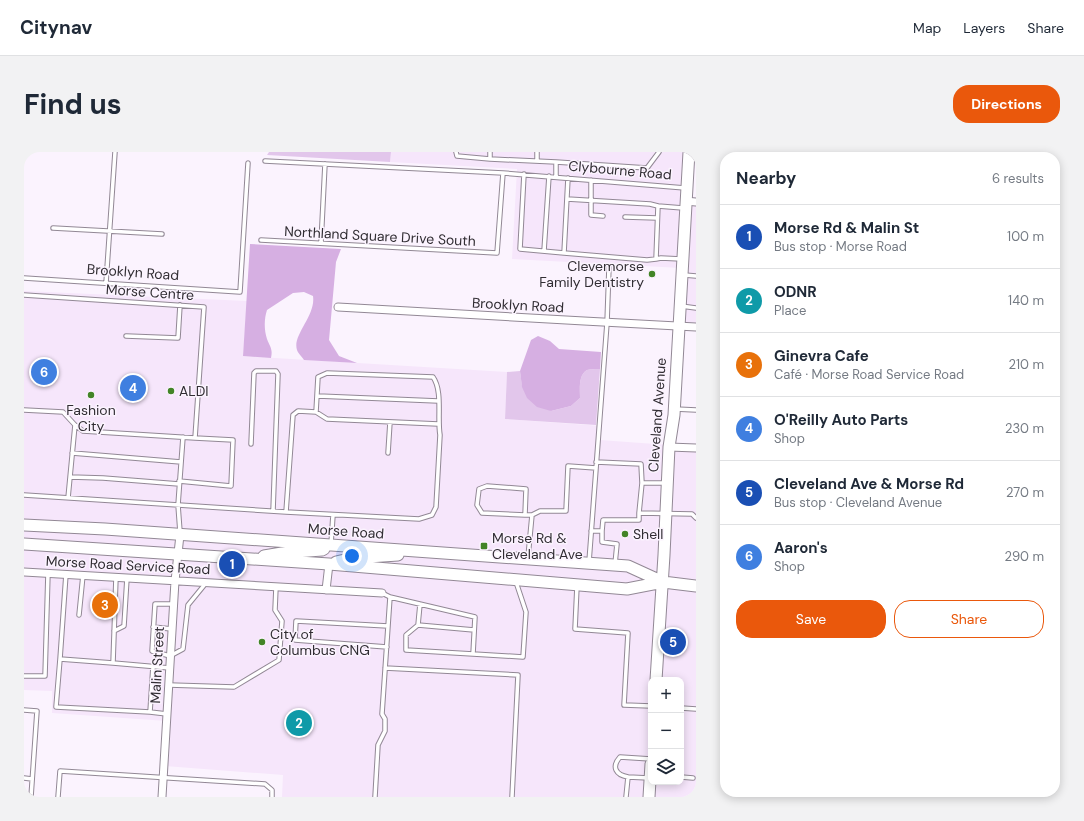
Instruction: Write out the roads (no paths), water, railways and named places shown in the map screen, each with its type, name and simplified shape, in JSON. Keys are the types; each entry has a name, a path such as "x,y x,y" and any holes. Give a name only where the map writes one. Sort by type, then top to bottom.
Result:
{"main road":[{"name":"Cleveland Avenue","path":"656,677 669,446 674,408 682,259 689,203 686,188 689,152"},
{"name":"Morse Road","path":"24,525 528,558 628,566 662,582"},
{"name":"Morse Road","path":"24,544 329,564 577,585 627,588 662,582 696,586"},
{"path":"250,559 282,553 322,550 331,545"},
{"path":"329,564 353,558 429,552"},
{"path":"649,797 650,785"}],"street":[{"name":"Brooklyn Road","path":"338,307 696,326"},
{"path":"669,446 696,448"},
{"name":"Malin Street","path":"162,797 175,581 180,535"},
{"path":"326,590 329,564"},
{"name":"Morse Road Service Road","path":"24,572 382,593"}],"lane":[{"path":"106,284 115,152"},
{"path":"456,152 457,156 490,159 646,168 659,152"},
{"path":"490,152 490,159"},
{"path":"537,152 537,161"},
{"name":"Clybourne Road","path":"265,160 524,174 686,188"},
{"path":"556,162 556,177"},
{"name":"Brooklyn Road","path":"24,278 240,292 248,163"},
{"path":"321,243 325,164"},
{"name":"Northland Square Drive South","path":"261,240 497,253 502,173"},
{"path":"524,174 520,249 647,260 661,258 682,259"},
{"path":"544,251 549,176"},
{"path":"564,253 568,178"},
{"path":"591,180 590,215 603,216"},
{"path":"567,199 650,204 658,206 689,203"},
{"path":"656,259 658,206"},
{"path":"624,217 657,218"},
{"path":"53,228 162,234"},
{"path":"589,563 609,267"},
{"path":"681,275 696,276"},
{"name":"Morse Centre","path":"24,295 204,307 195,438"},
{"path":"126,336 178,338 180,305"},
{"path":"679,306 696,308"},
{"path":"251,444 254,373 256,371 276,370 278,374 273,511"},
{"path":"24,495 333,515 419,519 432,515 436,507 440,436 438,424 437,383 433,377 327,373 318,377 316,412"},
{"path":"318,396 438,401"},
{"path":"674,408 696,410"},
{"path":"24,410 63,412 83,431 233,440 231,486 70,477"},
{"path":"286,512 292,415 298,411 316,412 327,419 438,424"},
{"path":"388,453 390,422"},
{"path":"68,498 75,425"},
{"path":"180,535 178,505 183,437"},
{"path":"72,453 181,462"},
{"path":"596,462 641,464 642,483 638,520 603,520 602,542 616,544 615,565"},
{"path":"525,515 526,489 487,486 479,489 477,505 482,513 525,515 532,515 540,511 566,512 568,466 596,468"},
{"path":"642,483 668,483"},
{"path":"639,513 692,514 696,518"},
{"path":"331,545 333,515"},
{"path":"528,558 532,515"},
{"path":"591,530 602,531"},
{"path":"24,676 45,676 48,573"},
{"path":"66,574 56,707 167,714"},
{"path":"79,614 83,575"},
{"path":"113,663 116,578"},
{"path":"114,631 124,626 127,578"},
{"path":"420,604 418,625 406,635 406,650 523,657 526,612 515,580"},
{"path":"174,604 155,604 153,627 152,651 170,656 183,649 188,605 206,583"},
{"path":"577,585 575,629 628,633 624,705 648,706"},
{"path":"169,685 234,687 279,660 282,621 275,610 276,587"},
{"path":"382,593 420,604 475,616 473,654"},
{"path":"375,797 378,745 385,731 385,720 382,714 390,596"},
{"path":"387,647 295,640 296,621 388,626"},
{"path":"418,625 474,630"},
{"path":"153,627 172,629"},
{"path":"60,659 170,668"},
{"path":"150,712 153,666"},
{"path":"385,668 518,676 512,797"},
{"path":"684,708 696,708"},
{"path":"24,710 37,710 31,797"},
{"path":"648,759 620,757 617,760 616,768 620,775 628,777 648,777"},
{"path":"58,797 60,771 265,784 272,790 272,797"},
{"path":"626,797 628,777"},
{"path":"684,777 693,778"},
{"path":"24,778 32,779"}],"place":[{"name":"Clevemorse Family Dentistry","path":"652,274"},
{"name":"Aaron's","path":"44,372"},
{"name":"O'Reilly Auto Parts","path":"133,388"},
{"name":"ALDI","path":"171,391"},
{"name":"Fashion City","path":"91,395"},
{"name":"Shell","path":"625,534"},
{"name":"Morse Rd & Cleveland Ave","path":"484,546"},
{"name":"Morse Rd & Malin St","path":"232,564"},
{"name":"Ginevra Cafe","path":"105,605"},
{"name":"City of Columbus CNG","path":"262,642"},
{"name":"Cleveland Ave & Morse Rd","path":"673,642"},
{"name":"ODNR","path":"299,723"}]}
